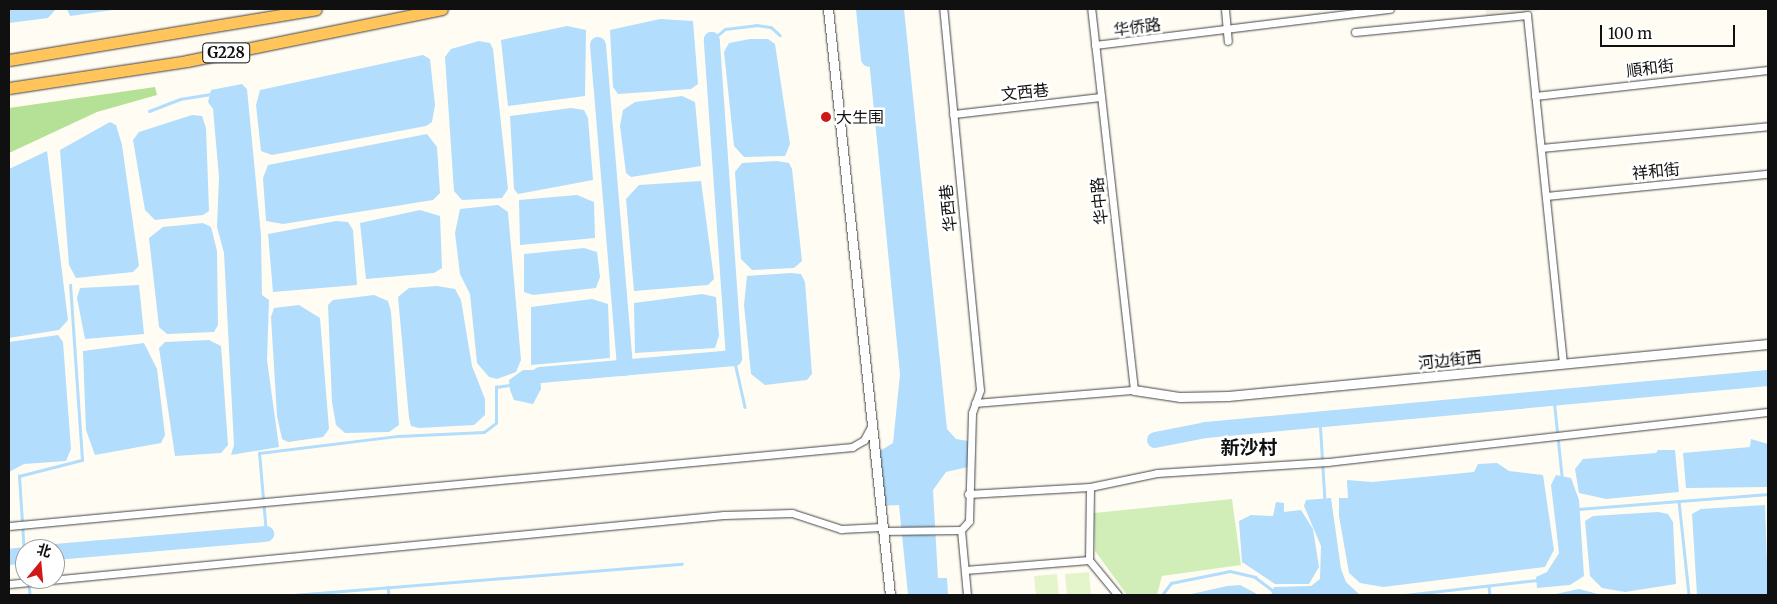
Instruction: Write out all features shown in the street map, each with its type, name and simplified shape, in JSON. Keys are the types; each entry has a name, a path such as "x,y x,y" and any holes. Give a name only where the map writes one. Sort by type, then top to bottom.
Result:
{"highway":[{"name":"G228","path":"9,60 316,9"},
{"name":"G228","path":"9,88 187,62 442,9"}],"street":[{"path":"828,9 890,595"},
{"name":"华西巷","path":"942,9 980,390 975,403 968,494 969,521 961,530"},
{"name":"华中路","path":"1091,9 1134,390"},
{"path":"1225,9 1228,41"},
{"name":"华侨路","path":"1096,45 1391,10"},
{"path":"1355,32 1527,15 1563,364"},
{"name":"順和街","path":"1535,96 1768,70"},
{"name":"文西巷","path":"953,114 1101,97"},
{"path":"1541,148 1768,126"},
{"name":"祥和街","path":"1546,196 1768,174"},
{"name":"河边街西","path":"1134,390 1180,397 1228,396 1768,344"},
{"path":"975,403 1134,390"},
{"path":"968,494 1090,487 1157,473 1318,463 1768,412"},
{"path":"9,526 852,447 864,440 871,427"},
{"path":"1090,487 1089,560 1118,595"},
{"path":"9,584 724,515 792,513 841,529 961,530 967,595"},
{"path":"965,570 1089,560"}],"green space":[{"path":"155,87 157,95 97,112 9,153 9,108"},
{"path":"1232,499 1241,565 1162,576 1157,595 1127,595 1095,551 1094,513"},
{"path":"1089,572 1091,595 1067,595 1065,574"},
{"path":"1057,574 1059,595 1036,595 1034,576"}],"shaded area":[{"path":"1485,9 1538,9 1538,11 1486,17"}],"water":[{"path":"9,9 56,9 48,18 9,23"},
{"path":"67,9 120,9 70,16"},
{"path":"864,9 904,9 947,429 956,439 968,441 968,467 946,472 933,490 938,578 947,578 948,595 908,595 899,505 880,506 875,454 893,443 900,374"},
{"path":"660,19 693,21 698,84 691,89 618,94 613,87 610,30"},
{"path":"567,26 586,30 585,96 508,106 501,40"},
{"path":"750,39 768,39 775,44 790,144 785,156 744,157 734,146 724,52 729,43"},
{"path":"479,41 490,43 493,49 508,189 502,198 462,200 454,191 445,57 451,49"},
{"path":"423,55 430,59 435,105 432,122 426,126 272,155 261,151 256,105 260,90"},
{"path":"242,84 247,89 261,235 262,295 269,300 267,360 279,447 231,455 234,445 224,253 217,227 219,177 213,109 208,102 211,90"},
{"path":"682,96 695,102 701,166 631,177 626,173 620,126 623,110 635,102"},
{"path":"571,108 584,110 588,118 593,180 518,194 514,189 510,116"},
{"path":"192,115 202,116 206,128 209,211 203,215 155,220 145,210 133,140 139,132"},
{"path":"110,122 116,125 122,145 139,266 133,272 76,278 69,265 60,150"},
{"path":"427,134 437,147 440,193 433,200 283,224 266,221 263,178 268,165"},
{"path":"47,151 68,320 59,330 9,338 9,169"},
{"path":"777,161 789,163 792,169 802,261 794,268 752,270 741,259 735,172 742,163"},
{"path":"701,181 714,279 708,285 634,291 626,199 639,185"},
{"path":"577,195 594,202 595,238 520,245 519,200"},
{"path":"498,205 508,212 521,360 516,372 497,379 489,377 477,363 470,294 460,274 455,233 460,209"},
{"path":"420,210 440,216 442,268 434,273 366,279 360,223"},
{"path":"336,221 348,222 353,230 357,285 273,292 268,234"},
{"path":"203,223 211,227 217,251 218,325 214,332 167,334 159,327 149,238 163,227"},
{"path":"584,248 597,252 600,277 596,288 533,295 524,292 524,254"},
{"path":"801,274 805,282 812,374 807,380 765,385 751,374 744,305 747,276"},
{"path":"139,285 144,334 85,339 77,298 80,288"},
{"path":"437,286 455,289 461,300 472,366 485,399 485,415 474,425 419,428 411,426 398,297 409,288"},
{"path":"702,294 716,297 719,336 715,348 635,353 634,303"},
{"path":"374,295 388,301 391,312 399,425 389,432 345,433 336,425 332,402 328,305 333,300"},
{"path":"592,299 608,304 610,358 531,365 531,307"},
{"path":"299,305 320,318 329,429 323,437 288,442 282,439 277,416 271,317 274,308"},
{"path":"58,335 63,342 71,449 66,461 24,464 9,472 9,342"},
{"path":"209,340 221,346 228,445 221,453 175,456 159,348 165,342"},
{"path":"144,343 157,369 165,435 161,443 95,455 86,430 83,351"},
{"path":"523,370 540,370 541,389 533,404 514,400 510,390 509,380"},
{"path":"1751,439 1768,444 1768,487 1686,488 1683,453 1750,447"},
{"path":"1658,450 1675,450 1679,492 1606,499 1579,493 1575,469 1583,459 1656,453"},
{"path":"1497,463 1509,471 1543,475 1554,550 1545,567 1383,587 1360,583 1349,573 1339,516 1339,498 1348,498 1347,480 1372,482 1474,472 1478,464"},
{"path":"1556,475 1571,478 1579,500 1584,576 1570,585 1537,588 1536,577 1547,572 1559,553 1551,485"},
{"path":"1331,498 1341,569 1346,582 1360,595 1271,595 1274,587 1311,586 1320,579 1321,546 1304,506 1306,500"},
{"path":"1276,502 1284,503 1284,512 1301,510 1313,529 1319,567 1309,584 1275,584 1242,562 1239,521 1251,515 1273,516"},
{"path":"1765,505 1768,595 1697,595 1692,514 1701,509"},
{"path":"1658,512 1668,514 1673,522 1676,584 1625,592 1602,588 1590,576 1585,521 1593,516"},
{"path":"1240,585 1259,595 1187,595 1227,586"},
{"path":"1579,589 1602,595 1551,595"}],"waterway":[{"path":"864,9 869,59"},
{"path":"712,40 725,29 756,25 771,27 780,35"},
{"path":"540,375 734,358 712,40"},
{"path":"598,45 625,368"},
{"path":"149,111 180,99 211,94"},
{"path":"23,539 19,476 82,460 70,285"},
{"path":"734,358 745,407"},
{"path":"1155,440 1206,430 1768,378"},
{"path":"266,534 259,453 398,436 484,432 496,423 496,387 510,385"},
{"path":"1554,398 1562,476"},
{"path":"1320,419 1325,500"},
{"path":"1578,509 1768,494"},
{"path":"1679,501 1689,595"},
{"path":"65,551 266,534"},
{"path":"9,557 15,556"},
{"path":"293,595 682,564"},
{"path":"1162,595 1171,583 1230,571 1255,577 1275,592"},
{"path":"1405,595 1537,580"},
{"path":"1489,586 1490,595"},
{"path":"388,587 389,595"},
{"path":"30,589 30,595"}],"place":[{"name":"大生围","path":"826,117"}],"district":[{"name":"新沙村","path":"1249,448"}]}
